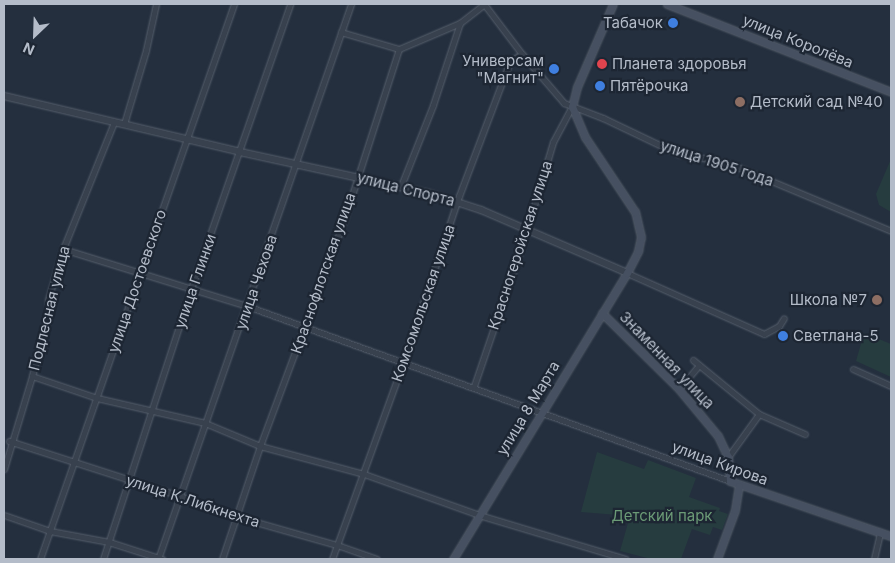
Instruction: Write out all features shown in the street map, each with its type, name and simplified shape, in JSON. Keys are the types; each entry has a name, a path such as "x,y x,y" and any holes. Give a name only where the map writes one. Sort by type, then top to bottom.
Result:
{"main road":[{"path":"572,107 577,87 613,4"},
{"name":"улица Королёва","path":"667,4 891,92"},
{"name":"улица 8 Марта","path":"452,559 627,272 640,243 640,226 635,212 585,137 572,107"},
{"name":"Знаменная улица","path":"602,313 679,389 718,436 728,457 730,481"},
{"name":"улица Кирова","path":"730,481 739,486 891,536"},
{"path":"717,559 735,510 739,486"}],"street":[{"path":"124,124 146,50 156,4"},
{"name":"улица Достоевского","path":"40,559 75,464 96,398 234,4"},
{"name":"улица Глинки","path":"103,559 191,289 290,4"},
{"name":"улица Чехова","path":"160,559 205,423 248,306 351,4"},
{"path":"341,32 399,49 460,23 484,4"},
{"name":"улица 1905 года","path":"484,4 557,97 572,107 603,118 678,154 712,159 740,168 891,231"},
{"path":"401,186 433,105 460,23"},
{"name":"Краснофлотская улица","path":"222,559 238,517 260,446 345,217 399,49"},
{"name":"Комсомольская улица","path":"332,559 403,363 457,202 510,61 522,54"},
{"name":"улица Спорта","path":"4,96 186,140 401,186 457,202 527,229 764,334 779,326 784,318"},
{"name":"Красногеройская улица","path":"474,386 527,229 553,142 572,107"},
{"name":"Подлесная улица","path":"4,469 49,313 48,300 63,249 114,122"},
{"name":"улица Кирова","path":"63,249 248,306 403,363 474,386 540,414 730,481"},
{"path":"693,360 759,414 805,434"},
{"path":"679,389 699,365"},
{"path":"853,368 891,386"},
{"path":"32,376 96,398 205,423 260,446 364,474 479,515 626,559"},
{"path":"728,457 759,414"},
{"name":"улица К.Либкнехта","path":"11,442 180,496 238,517 337,545 377,559"},
{"path":"4,515 50,531 109,542 160,559"},
{"path":"874,559 880,532"}],"green space":[{"path":"891,159 891,212 879,205 876,194"},
{"path":"864,333 891,344 891,377 856,361"},
{"name":"Детский парк","path":"597,452 644,469 648,460 696,478 689,497 720,508 719,511 728,514 722,530 713,527 710,535 692,529 681,559 651,559 620,551 630,516 581,512"}],"place":[{"name":"Табачок","path":"673,23"},
{"name":"Планета здоровья","path":"602,64"},
{"name":"Универсам \"Магнит\"","path":"554,69"},
{"name":"Пятёрочка","path":"600,86"},
{"name":"Детский сад №40","path":"740,102"},
{"name":"Школа №7","path":"877,300"},
{"name":"Светлана-5","path":"783,336"}]}
